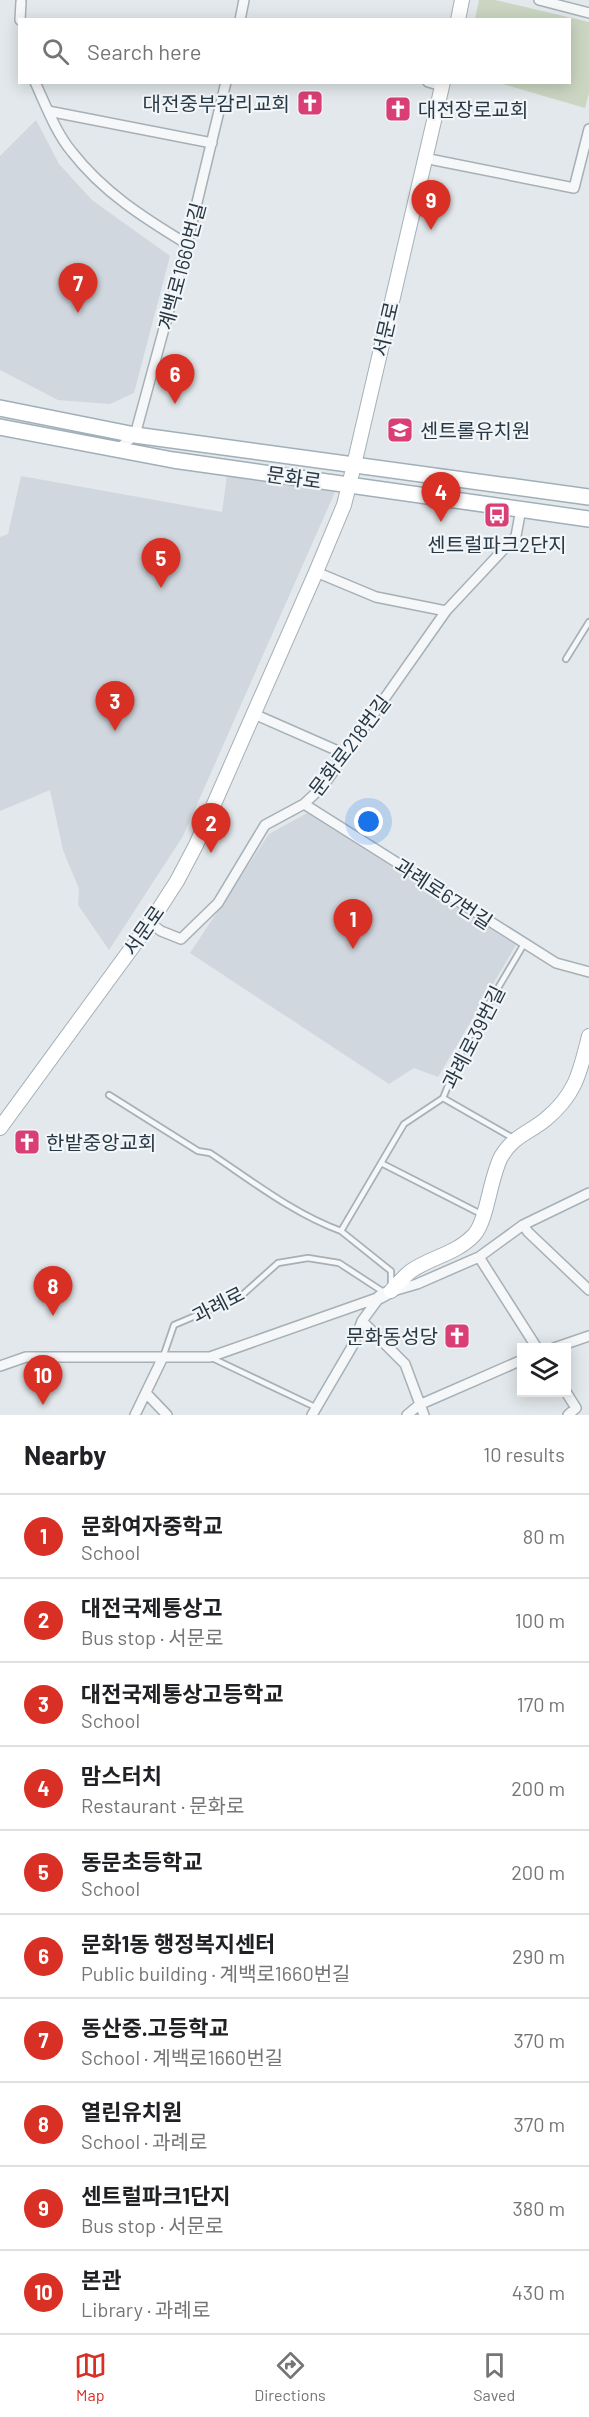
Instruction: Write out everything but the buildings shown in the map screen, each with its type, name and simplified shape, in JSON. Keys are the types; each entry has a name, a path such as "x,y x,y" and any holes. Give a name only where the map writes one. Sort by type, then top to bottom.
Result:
{"main road":[{"path":"458,18 462,0"},
{"name":"서문로","path":"0,1128 150,923 177,881 196,845 316,572 344,505 354,465 424,158 438,84"},
{"name":"문화로","path":"0,408 135,435 589,497"},
{"name":"문화로","path":"0,427 173,460 589,519"},
{"path":"386,1294 410,1272 455,1251 476,1233 492,1179 502,1156 515,1139 546,1120 571,1094 584,1073 589,1036"}],"street":[{"path":"240,18 244,0"},
{"path":"539,0 589,13"},
{"path":"20,18 21,2"},
{"path":"36,84 70,151 102,186 140,216 188,244"},
{"name":"계백로1660번길","path":"135,435 188,244 226,84"},
{"path":"48,111 212,143"},
{"path":"424,158 574,188 589,129"},
{"path":"117,450 135,435"},
{"name":"문화로218번길","path":"150,923 161,932 181,939 218,903 265,825 304,804 323,786 446,611 516,536 521,509"},
{"path":"316,572 376,597 446,611"},
{"path":"254,714 345,754"},
{"name":"과례로67번길","path":"304,804 556,963 589,972"},
{"path":"0,1366 26,1358 210,1357 417,1284 479,1257 523,1226 589,1193"},
{"path":"523,1226 589,1290"},
{"path":"479,1257 534,1343"},
{"path":"314,1411 353,1345 362,1321 386,1294"},
{"path":"362,1321 405,1364 424,1415"},
{"path":"567,1343 589,1336"},
{"path":"135,1415 163,1357"},
{"path":"407,1415 419,1405 517,1362"},
{"path":"146,1393 166,1415"},
{"path":"567,1415 576,1408 569,1397"}],"lane":[{"path":"566,659 589,622"},
{"name":"과례로39번길","path":"341,1231 404,1124 443,1098 465,1044 524,944"},
{"path":"109,1095 198,1151 210,1153 292,1206 326,1226 341,1231 391,1271 386,1294"},
{"path":"443,1098 515,1139"},
{"path":"381,1163 483,1215"},
{"name":"과례로","path":"163,1357 174,1325 240,1297 278,1263 308,1258 339,1263 386,1294"},
{"path":"210,1357 314,1411"}],"shaded area":[{"path":"36,120 59,164 92,200 170,256 134,393 110,404 58,400 0,370 0,156"},
{"path":"227,475 335,492 183,836 109,950 78,905 79,889 63,850 50,790 0,811 0,537 8,534 21,476 222,512"},
{"path":"307,813 516,945 438,1077 414,1068 389,1084 190,953 269,834"}],"green space":[{"path":"479,0 495,0 589,22 589,93 585,108 502,84 571,84 571,18 475,18"}],"place":[{"name":"대전중부감리교회","path":"310,103"},
{"name":"대전장로교회","path":"398,109"},
{"name":"센트럴파크1단지","path":"431,230"},
{"name":"동산중.고등학교","path":"78,313"},
{"name":"문화1동 행정복지센터","path":"175,404"},
{"name":"센트롤유치원","path":"400,430"},
{"name":"센트럴파크2단지","path":"497,515"},
{"name":"맘스터치","path":"441,522"},
{"name":"동문초등학교","path":"161,588"},
{"name":"대전국제통상고등학교","path":"115,731"},
{"name":"대전국제통상고","path":"211,853"},
{"name":"문화여자중학교","path":"353,949"},
{"name":"한밭중앙교회","path":"27,1142"},
{"name":"열린유치원","path":"53,1316"},
{"name":"문화동성당","path":"457,1336"},
{"name":"본관","path":"43,1405"}]}
